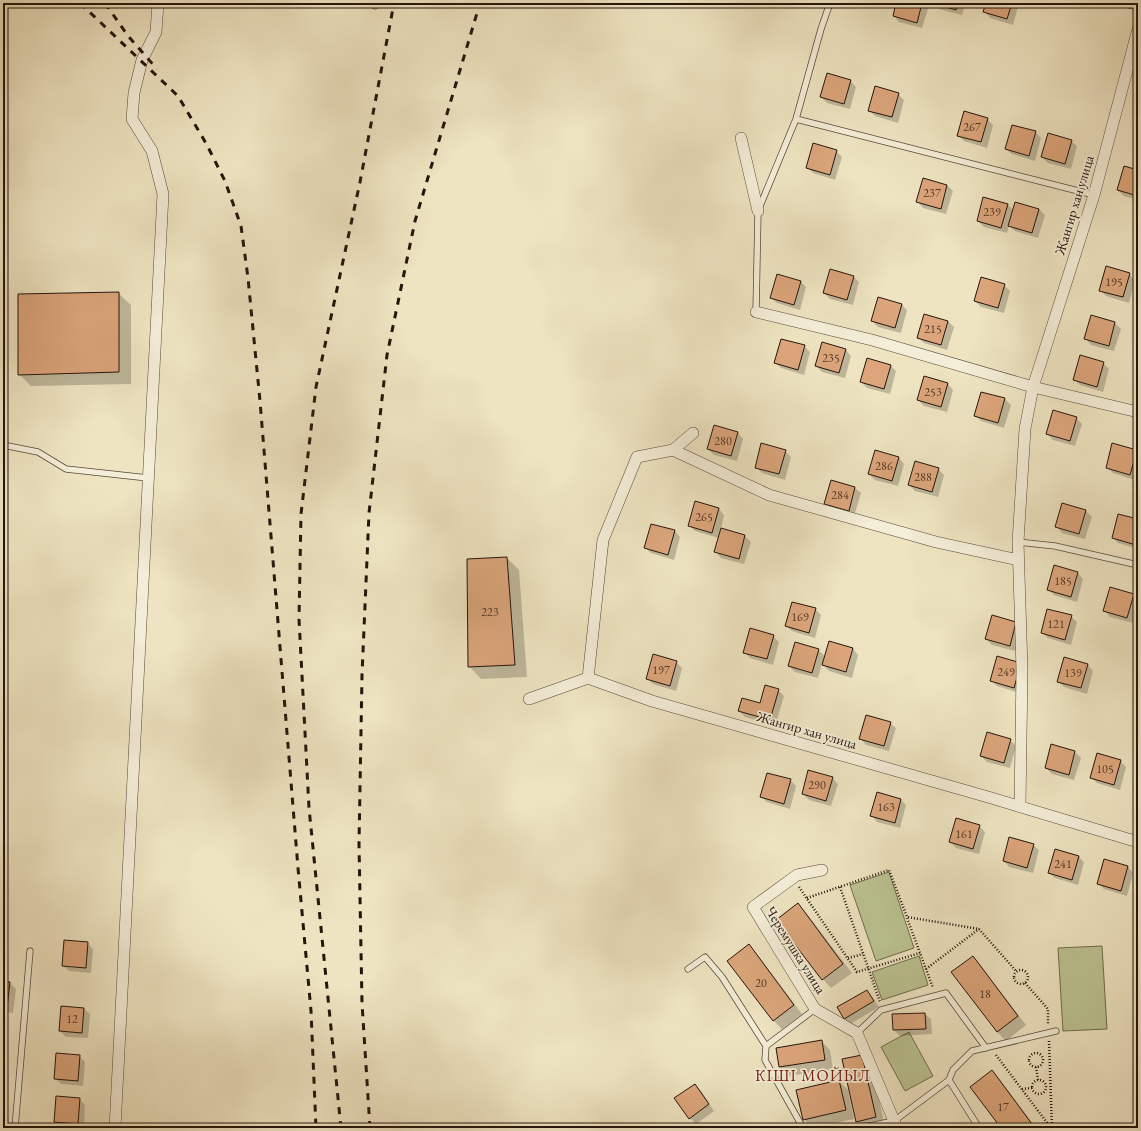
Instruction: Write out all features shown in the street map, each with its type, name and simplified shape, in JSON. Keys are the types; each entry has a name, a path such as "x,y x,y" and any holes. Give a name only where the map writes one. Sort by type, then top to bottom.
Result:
{"street":[{"path":"115,1128 163,194 152,151 132,119 134,93 142,60 156,32 158,3"},
{"name":"Жангир хан улица","path":"1020,806 1022,670 1018,542 1025,429 1033,387 1094,195 1138,29"},
{"path":"741,138 758,212"},
{"path":"756,312 872,340 1033,387 1138,412"},
{"path":"529,699 588,678 603,540 637,457 673,450 692,433"},
{"path":"673,450 769,495 936,542 1018,560"},
{"name":"Жангир хан улица","path":"588,678 652,701 1020,806 1138,842"},
{"name":"Черемушка улица","path":"822,870 798,875 752,907 815,1009 857,1033"},
{"path":"857,1033 895,1124"}],"lane":[{"path":"756,312 758,212 796,119 821,29 830,3"},
{"path":"1122,3 1138,7"},
{"path":"796,119 1094,195"},
{"path":"3,444 38,452 66,469 148,478"},
{"path":"1018,542 1055,546 1138,565"},
{"path":"15,1128 30,951"},
{"path":"688,969 705,957 722,977 766,1046 765,1060 803,1128"},
{"path":"857,1033 881,1010 946,993 988,1048"},
{"path":"766,1046 815,1009"},
{"path":"860,1128 895,1124 949,1080 953,1070 972,1051 1056,1031"},
{"path":"949,1080 979,1128"}],"path":[{"path":"807,898 889,870 936,996"},
{"path":"793,878 857,972 920,953"},
{"path":"840,887 880,1004"},
{"path":"907,917 979,929 1016,971"},
{"path":"926,969 979,929"},
{"path":"848,958 863,954"},
{"path":"1020,969 1026,972 1028,979 1025,983 1020,984 1016,982 1013,975 1016,971 1020,969"},
{"path":"1025,983 1048,1009 1052,1128"},
{"path":"988,1048 1052,1128"},
{"path":"1038,1053 1042,1055 1043,1060 1042,1064 1036,1067 1030,1064 1029,1059 1031,1055 1038,1053"},
{"path":"1036,1067 1038,1080"},
{"path":"1038,1080 1042,1081 1045,1085"},
{"path":"1032,1088 1034,1082 1038,1080"},
{"path":"1045,1085 1051,1084"},
{"path":"1032,1088 1034,1092 1040,1094 1044,1091 1045,1085"},
{"path":"1022,1089 1032,1088"}],"green space":[{"path":"889,872 914,948 876,961 850,885"},
{"path":"1102,946 1107,1029 1063,1031 1058,948"},
{"path":"919,956 928,985 882,1000 872,972"},
{"path":"909,1032 933,1076 905,1091 881,1047"}],"building":[{"path":"896,3 922,3 917,23 893,16"},
{"path":"932,3 958,3 956,10"},
{"path":"986,3 1012,3 1007,19 983,12"},
{"path":"827,73 851,80 844,104 820,97"},
{"path":"875,86 899,93 892,117 868,111"},
{"path":"964,111 988,118 981,142 957,136"},
{"path":"1012,125 1036,131 1029,156 1005,149"},
{"path":"1048,133 1072,140 1065,164 1041,157"},
{"path":"813,143 837,150 830,175 806,168"},
{"path":"1124,166 1138,170 1138,196 1117,190"},
{"path":"923,178 947,185 941,209 916,202"},
{"path":"983,197 1008,204 1001,228 977,221"},
{"path":"1015,202 1039,209 1032,233 1008,226"},
{"path":"1106,266 1130,273 1123,297 1099,291"},
{"path":"830,269 854,276 847,300 823,293"},
{"path":"777,274 801,281 794,305 770,298"},
{"path":"981,277 1005,284 998,308 974,301"},
{"path":"119,292 119,372 18,375 18,294"},
{"path":"878,297 902,304 895,328 871,321"},
{"path":"924,314 948,321 941,345 917,338"},
{"path":"1091,315 1115,322 1109,346 1084,339"},
{"path":"781,339 805,345 798,370 774,363"},
{"path":"822,342 846,349 839,373 815,366"},
{"path":"1080,355 1104,362 1097,387 1073,380"},
{"path":"867,358 891,365 884,389 860,382"},
{"path":"924,376 948,383 941,407 917,400"},
{"path":"981,392 1005,398 998,423 974,416"},
{"path":"1053,410 1077,417 1070,441 1046,434"},
{"path":"714,425 738,432 731,456 707,449"},
{"path":"761,443 786,450 779,474 755,468"},
{"path":"1112,443 1137,450 1130,475 1106,468"},
{"path":"875,450 899,457 892,481 868,474"},
{"path":"915,461 939,468 932,492 908,485"},
{"path":"831,480 855,487 849,511 824,504"},
{"path":"695,501 719,508 712,533 688,526"},
{"path":"1062,503 1086,510 1079,534 1055,527"},
{"path":"1118,514 1138,519 1138,536 1136,545 1112,538"},
{"path":"651,524 675,530 668,555 644,548"},
{"path":"721,528 745,535 739,559 714,552"},
{"path":"507,557 515,665 468,667 467,559"},
{"path":"1054,565 1078,572 1071,597 1047,590"},
{"path":"1110,587 1134,594 1127,618 1103,611"},
{"path":"792,602 816,608 809,633 785,626"},
{"path":"1047,609 1072,615 1065,640 1041,633"},
{"path":"992,615 1016,622 1010,646 985,639"},
{"path":"750,628 774,635 767,659 743,653"},
{"path":"829,641 853,648 846,672 822,665"},
{"path":"795,642 819,649 812,673 788,666"},
{"path":"653,654 677,661 670,686 646,679"},
{"path":"997,656 1021,663 1014,688 990,681"},
{"path":"1064,657 1088,664 1081,688 1057,682"},
{"path":"765,685 779,689 770,720 738,711 742,698 760,703"},
{"path":"866,715 891,722 884,746 859,739"},
{"path":"987,732 1011,739 1004,763 980,756"},
{"path":"1051,744 1075,751 1069,775 1045,768"},
{"path":"1097,753 1121,760 1114,785 1090,778"},
{"path":"808,770 833,777 826,801 802,794"},
{"path":"767,773 791,779 784,804 760,797"},
{"path":"877,792 901,799 895,823 870,816"},
{"path":"956,818 980,825 973,849 949,842"},
{"path":"1009,837 1034,844 1027,868 1003,861"},
{"path":"1055,849 1079,856 1072,880 1048,873"},
{"path":"1104,859 1128,866 1121,891 1097,884"},
{"path":"798,903 843,964 822,980 776,920"},
{"path":"64,940 88,942 86,968 62,966"},
{"path":"749,944 794,1005 773,1021 727,961"},
{"path":"973,956 1018,1016 997,1032 951,972"},
{"path":"3,981 10,982 7,1008 3,1007"},
{"path":"867,990 874,1001 844,1019 837,1007"},
{"path":"61,1006 84,1008 82,1033 59,1031"},
{"path":"925,1013 926,1029 893,1030 892,1014"},
{"path":"822,1040 825,1060 779,1067 776,1048"},
{"path":"56,1053 80,1055 78,1081 54,1079"},
{"path":"862,1055 876,1117 856,1122 842,1059"},
{"path":"992,1070 1035,1128 1001,1128 970,1087"},
{"path":"839,1080 846,1110 803,1120 796,1090"},
{"path":"695,1084 709,1104 689,1119 674,1098"},
{"path":"56,1096 80,1098 78,1124 54,1122"}],"railway":[{"path":"80,3 178,96 207,145 225,181 241,226 248,278 260,401 311,1011 316,1128"},
{"path":"105,3 128,36 157,69"},
{"path":"341,1128 309,808 299,619 301,514 316,387 360,182 394,3"},
{"path":"370,1128 362,1003 359,844 362,675 369,513 387,355 415,221 480,3"}],"district":[{"name":"КІШІ МОЙЫЛ","path":"813,1075"}]}
